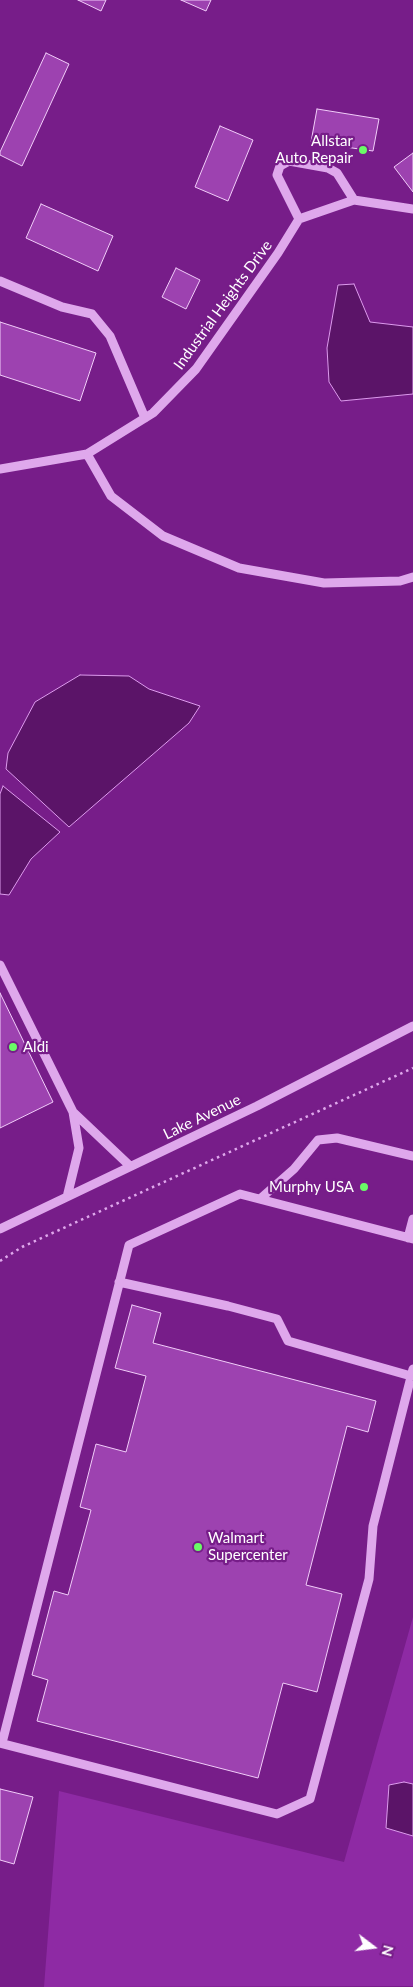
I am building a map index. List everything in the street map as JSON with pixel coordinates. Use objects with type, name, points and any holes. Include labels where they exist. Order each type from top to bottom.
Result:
[{"type":"street","points":[[354,200],[337,172],[328,168],[289,161],[280,166],[277,175],[299,219],[354,200],[413,209]]},
{"type":"street","name":"Industrial Heights Drive","points":[[0,469],[87,454],[153,413],[196,369],[278,253],[299,219]]},
{"type":"street","points":[[0,281],[62,307],[92,314],[110,336],[145,418]]},
{"type":"street","points":[[87,454],[111,496],[163,536],[239,568],[324,583],[400,582],[413,577]]},
{"type":"street","points":[[0,964],[73,1112],[79,1148],[67,1197]]},
{"type":"street","name":"Lake Avenue","points":[[0,1229],[258,1106],[413,1026]]},
{"type":"street","points":[[73,1112],[130,1166]]},
{"type":"street","points":[[260,1199],[294,1169],[318,1140],[337,1138],[413,1156]]},
{"type":"street","points":[[119,1282],[277,1319],[288,1341],[412,1372],[373,1526],[370,1578],[310,1799],[277,1814],[1,1743],[119,1282],[129,1245],[240,1194],[411,1238],[413,1219]]},
{"type":"path","points":[[0,1261],[30,1244],[413,1068]]},
{"type":"shaded area","points":[[354,284],[370,322],[413,327],[413,394],[341,401],[329,382],[327,348],[338,285]]},
{"type":"shaded area","points":[[80,675],[129,676],[149,689],[200,706],[189,723],[69,827],[6,769],[8,753],[35,702]]},
{"type":"shaded area","points":[[3,786],[60,832],[31,859],[9,895],[0,894],[0,794]]},
{"type":"shaded area","points":[[413,1617],[413,1986],[44,1987],[59,1791],[344,1862]]},
{"type":"shaded area","points":[[404,1782],[413,1784],[413,1836],[386,1828],[389,1785]]},
{"type":"building","points":[[78,0],[106,0],[101,11]]},
{"type":"building","points":[[181,0],[211,0],[206,11]]},
{"type":"building","points":[[46,53],[69,64],[22,166],[0,155],[0,152]]},
{"type":"building","points":[[317,109],[379,119],[373,151],[311,142]]},
{"type":"building","points":[[220,126],[253,140],[228,201],[195,187]]},
{"type":"building","points":[[413,153],[413,192],[394,167]]},
{"type":"building","points":[[41,204],[113,236],[98,271],[26,238]]},
{"type":"building","points":[[176,268],[200,280],[186,309],[162,297]]},
{"type":"building","points":[[0,322],[96,353],[80,401],[0,375]]},
{"type":"building","name":"Aldi","points":[[0,993],[53,1102],[0,1128]]},
{"type":"building","name":"Walmart Supercenter","points":[[132,1305],[161,1313],[153,1343],[376,1401],[368,1432],[347,1426],[306,1585],[342,1594],[317,1692],[283,1683],[258,1778],[37,1721],[48,1680],[32,1675],[54,1591],[68,1595],[91,1510],[80,1507],[96,1444],[126,1452],[146,1376],[115,1368]]},
{"type":"building","points":[[0,1789],[33,1797],[14,1864],[0,1860]]},
{"type":"place","name":"Allstar Auto Repair","points":[[363,150]]},
{"type":"place","name":"Aldi","points":[[13,1047]]},
{"type":"place","name":"Murphy USA","points":[[364,1187]]},
{"type":"place","name":"Walmart Supercenter","points":[[198,1547]]}]
